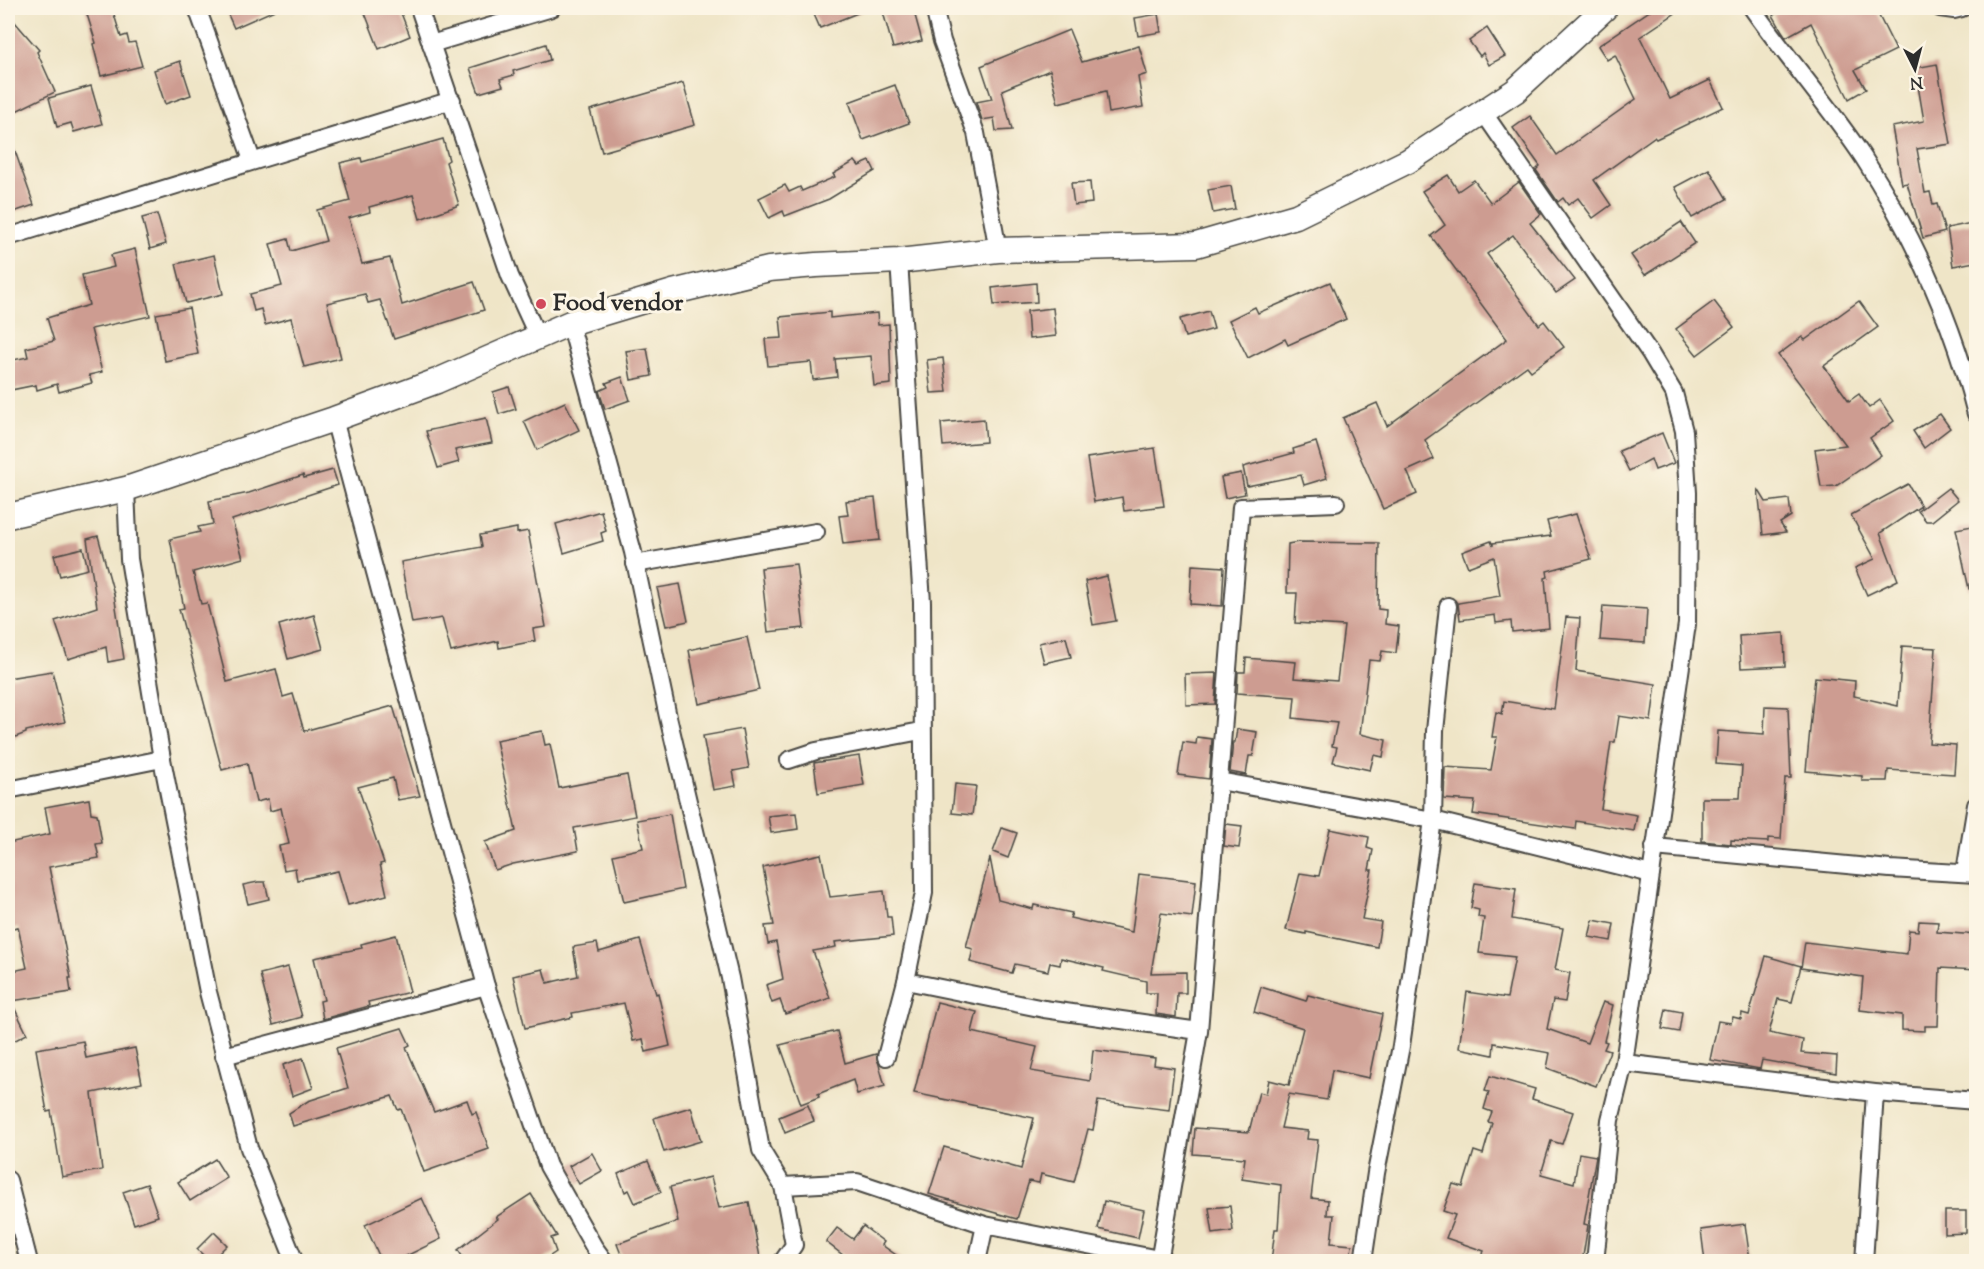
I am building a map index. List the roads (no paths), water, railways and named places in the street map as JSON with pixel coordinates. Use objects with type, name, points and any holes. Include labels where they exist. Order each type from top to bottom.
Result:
[{"type":"main road","points":[[8,516],[126,489],[437,381],[570,323],[673,292],[769,269],[899,261],[998,250],[1196,245],[1296,216],[1408,161],[1483,112],[1542,69],[1605,8]]},
{"type":"street","points":[[197,8],[252,160]]},
{"type":"street","points":[[420,8],[510,276],[538,337]]},
{"type":"street","points":[[431,44],[552,8]]},
{"type":"street","points":[[934,8],[942,41],[976,133],[998,250]]},
{"type":"street","points":[[1752,8],[1863,157],[1921,257],[1961,355],[1977,414]]},
{"type":"street","points":[[1940,8],[1954,10],[1962,8]]},
{"type":"street","points":[[8,237],[452,100]]},
{"type":"street","points":[[1483,112],[1650,352],[1674,393],[1684,431],[1688,493],[1687,624],[1653,847],[1624,1063],[1610,1119],[1595,1262]]},
{"type":"street","points":[[886,1057],[906,981],[924,893],[921,731],[922,602],[899,261]]},
{"type":"street","points":[[570,323],[635,564],[730,978],[761,1150],[783,1186],[794,1245],[782,1262]]},
{"type":"street","points":[[333,419],[486,986],[548,1166],[594,1247],[605,1262]]},
{"type":"street","points":[[126,489],[129,559],[162,759],[208,992],[249,1148],[295,1262]]},
{"type":"street","points":[[783,1186],[857,1182],[985,1225],[1159,1260],[1199,1030],[1241,507],[1336,503]]},
{"type":"street","points":[[635,564],[816,532]]},
{"type":"street","points":[[1363,1262],[1376,1173],[1401,1046],[1432,820],[1435,731],[1448,606]]},
{"type":"street","points":[[789,760],[816,751],[921,731]]},
{"type":"street","points":[[8,790],[162,759]]},
{"type":"street","points":[[1219,781],[1432,820],[1651,874]]},
{"type":"street","points":[[1653,847],[1890,869],[1971,873],[1977,805]]},
{"type":"street","points":[[906,981],[1044,1009],[1199,1030]]},
{"type":"street","points":[[224,1056],[486,986]]},
{"type":"street","points":[[1624,1063],[1875,1093],[1977,1101]]},
{"type":"street","points":[[1864,1262],[1875,1093]]},
{"type":"street","points":[[8,1180],[13,1229],[29,1262]]},
{"type":"street","points":[[977,1262],[985,1225]]},
{"type":"place","name":"Food vendor","points":[[541,304]]}]
